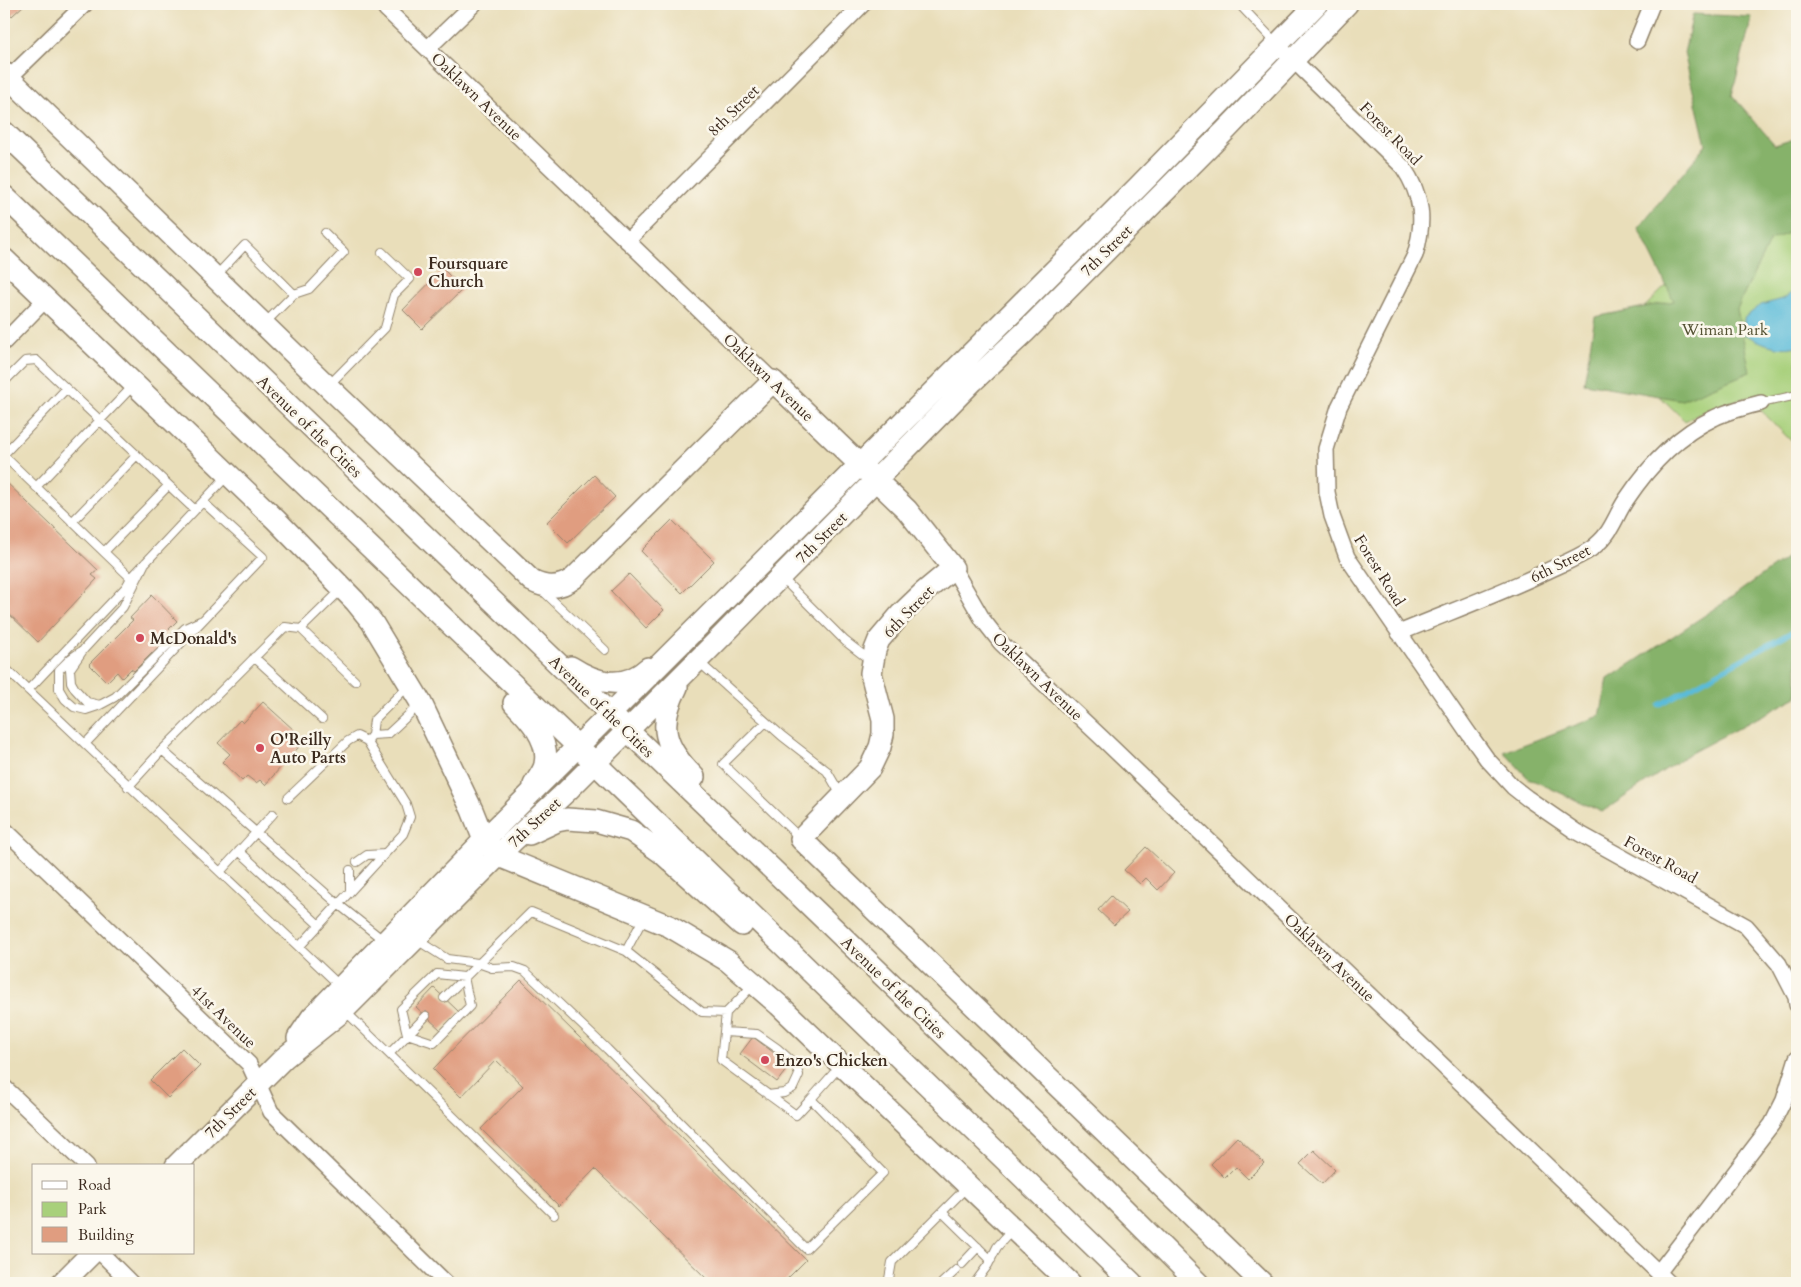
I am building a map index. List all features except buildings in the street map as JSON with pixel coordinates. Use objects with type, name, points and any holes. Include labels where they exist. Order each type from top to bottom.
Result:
[{"type":"main road","name":"7th Street","points":[[284,1058],[312,1017],[484,840],[1131,194],[1317,4]]},
{"type":"main road","name":"7th Street","points":[[178,1164],[284,1058],[344,1010],[628,731],[973,381],[1025,332],[1212,144],[1347,4]]},
{"type":"main road","points":[[6,76],[532,581],[540,586],[551,587],[568,583],[574,578],[773,381]]},
{"type":"main road","name":"Avenue of the Cities","points":[[4,132],[1091,1176],[1198,1283]]},
{"type":"main road","points":[[4,196],[595,763],[1132,1283]]},
{"type":"main road","points":[[4,259],[276,520],[343,588],[372,622],[421,703],[472,810],[484,840],[669,926],[728,961],[755,983],[842,1064],[1070,1283]]},
{"type":"main road","name":"Oaklawn Avenue","points":[[773,381],[907,510],[953,568]]},
{"type":"main road","points":[[351,530],[434,629],[530,719],[542,740],[546,757],[545,766],[527,798]]},
{"type":"main road","name":"6th Street","points":[[801,839],[870,768],[880,747],[883,720],[871,673],[872,662],[879,640],[901,614],[953,568]]},
{"type":"main road","points":[[543,649],[581,674],[610,683],[623,682],[643,672],[696,628]]},
{"type":"main road","points":[[691,668],[666,713],[667,737],[676,757],[764,845],[838,933]]},
{"type":"main road","points":[[506,849],[557,821],[568,819],[596,821],[631,831],[668,858],[787,967],[899,1057]]},
{"type":"main road","points":[[801,839],[1262,1283]]},
{"type":"main road","points":[[62,1283],[91,1254]]},
{"type":"street","points":[[6,76],[85,4]]},
{"type":"street","points":[[428,48],[474,4]]},
{"type":"street","name":"8th Street","points":[[627,241],[863,4]]},
{"type":"street","points":[[1637,41],[1652,4]]},
{"type":"street","name":"Oaklawn Avenue","points":[[386,9],[773,381]]},
{"type":"street","name":"Forest Road","points":[[1278,45],[1403,167],[1411,180],[1421,208],[1420,240],[1415,255],[1339,408],[1326,449],[1327,492],[1338,536],[1347,556],[1487,759],[1513,787],[1574,831],[1746,926],[1779,964],[1796,998],[1797,1005]]},
{"type":"street","points":[[4,342],[46,300]]},
{"type":"street","name":"6th Street","points":[[1399,632],[1502,592],[1578,557],[1604,538],[1625,501],[1668,449],[1684,436],[1713,418],[1761,403]]},
{"type":"street","name":"Oaklawn Avenue","points":[[953,568],[983,620],[1001,643],[1021,663],[1109,745],[1669,1283]]},
{"type":"street","name":"41st Avenue","points":[[4,829],[249,1064],[271,1112],[446,1283]]},
{"type":"street","points":[[1658,1272],[1772,1124],[1784,1100],[1797,1058]]},
{"type":"street","points":[[4,1087],[84,1164]]},
{"type":"street","points":[[102,1254],[131,1283]]},
{"type":"lane","points":[[1243,5],[1278,45]]},
{"type":"lane","points":[[263,324],[294,294],[309,289],[344,252],[325,233]]},
{"type":"lane","points":[[214,277],[245,245],[294,294]]},
{"type":"lane","points":[[328,386],[385,328],[394,295],[410,279],[382,252]]},
{"type":"lane","points":[[4,382],[25,361],[36,360],[194,510]]},
{"type":"lane","points":[[36,487],[135,384]]},
{"type":"lane","points":[[66,389],[4,455],[131,578]]},
{"type":"lane","points":[[1761,403],[1797,395]]},
{"type":"lane","points":[[72,522],[136,456]]},
{"type":"lane","points":[[28,690],[126,587],[131,578],[229,474]]},
{"type":"lane","points":[[104,552],[168,486]]},
{"type":"lane","points":[[85,744],[263,557],[203,502]]},
{"type":"lane","points":[[100,705],[87,702],[71,682],[70,669],[84,649],[123,607],[145,563]]},
{"type":"lane","points":[[781,577],[845,641],[872,662]]},
{"type":"lane","points":[[532,581],[605,650]]},
{"type":"lane","points":[[301,629],[343,588]]},
{"type":"lane","points":[[84,649],[59,670],[59,689],[65,699],[74,707],[86,710],[115,697],[185,628],[205,619]]},
{"type":"lane","points":[[128,787],[162,750],[285,627],[301,629],[355,681]]},
{"type":"lane","points":[[254,657],[322,719]]},
{"type":"lane","points":[[4,667],[128,787],[341,987]]},
{"type":"lane","points":[[691,668],[766,722],[827,771],[842,797]]},
{"type":"lane","points":[[299,947],[403,834],[410,817],[406,804],[370,738],[374,720],[410,684]]},
{"type":"lane","points":[[288,798],[348,741],[357,736],[370,738],[388,734],[421,703]]},
{"type":"lane","points":[[766,722],[723,764],[801,839]]},
{"type":"lane","points":[[162,750],[338,904],[385,942]]},
{"type":"lane","points":[[220,872],[273,814]]},
{"type":"lane","points":[[239,851],[319,925]]},
{"type":"lane","points":[[357,862],[367,855],[385,854]]},
{"type":"lane","points":[[350,870],[350,891]]},
{"type":"lane","points":[[444,998],[531,912],[626,951],[702,1012],[726,1013]]},
{"type":"lane","points":[[626,951],[644,916]]},
{"type":"lane","points":[[416,939],[447,959],[478,963],[492,968],[514,967],[525,971],[607,1049],[806,1249],[883,1173],[811,1100]]},
{"type":"lane","points":[[407,1034],[401,1009],[436,974],[464,978]]},
{"type":"lane","points":[[407,1034],[434,1043],[470,1006],[464,978]]},
{"type":"lane","points":[[755,983],[726,1013],[721,1060],[796,1115],[842,1064]]},
{"type":"lane","points":[[344,1010],[554,1215]]},
{"type":"lane","points":[[389,1054],[426,1016]]},
{"type":"lane","points":[[724,1032],[756,1034],[796,1064],[799,1074],[793,1088],[784,1093],[768,1095]]},
{"type":"lane","points":[[891,1283],[889,1279],[892,1262],[969,1185]]},
{"type":"lane","points":[[942,1212],[991,1260]]},
{"type":"lane","points":[[977,1280],[991,1260],[997,1247],[1014,1228]]},
{"type":"lane","points":[[962,1264],[978,1247]]},
{"type":"lane","points":[[942,1283],[956,1270]]},
{"type":"green space","points":[[1693,14],[1752,17],[1732,95],[1775,145],[1797,138],[1797,230],[1770,240],[1737,309],[1750,372],[1682,400],[1584,383],[1595,317],[1674,301],[1638,228],[1706,145],[1684,53]]},
{"type":"green space","name":"Wiman Park","points":[[1797,157],[1797,447],[1748,397],[1714,407],[1685,421],[1607,344]]},
{"type":"green space","points":[[1797,550],[1797,697],[1687,755],[1602,812],[1528,778],[1504,752],[1600,716],[1608,679],[1722,604]]},
{"type":"water","points":[[1797,289],[1797,346],[1776,347],[1744,334],[1744,318],[1761,305],[1783,299]]},
{"type":"waterway","points":[[1659,705],[1797,629]]},
{"type":"place","name":"Foursquare Church","points":[[418,272]]},
{"type":"place","name":"McDonald's","points":[[140,638]]},
{"type":"place","name":"O'Reilly Auto Parts","points":[[260,748]]},
{"type":"place","name":"Enzo's Chicken","points":[[765,1060]]}]
